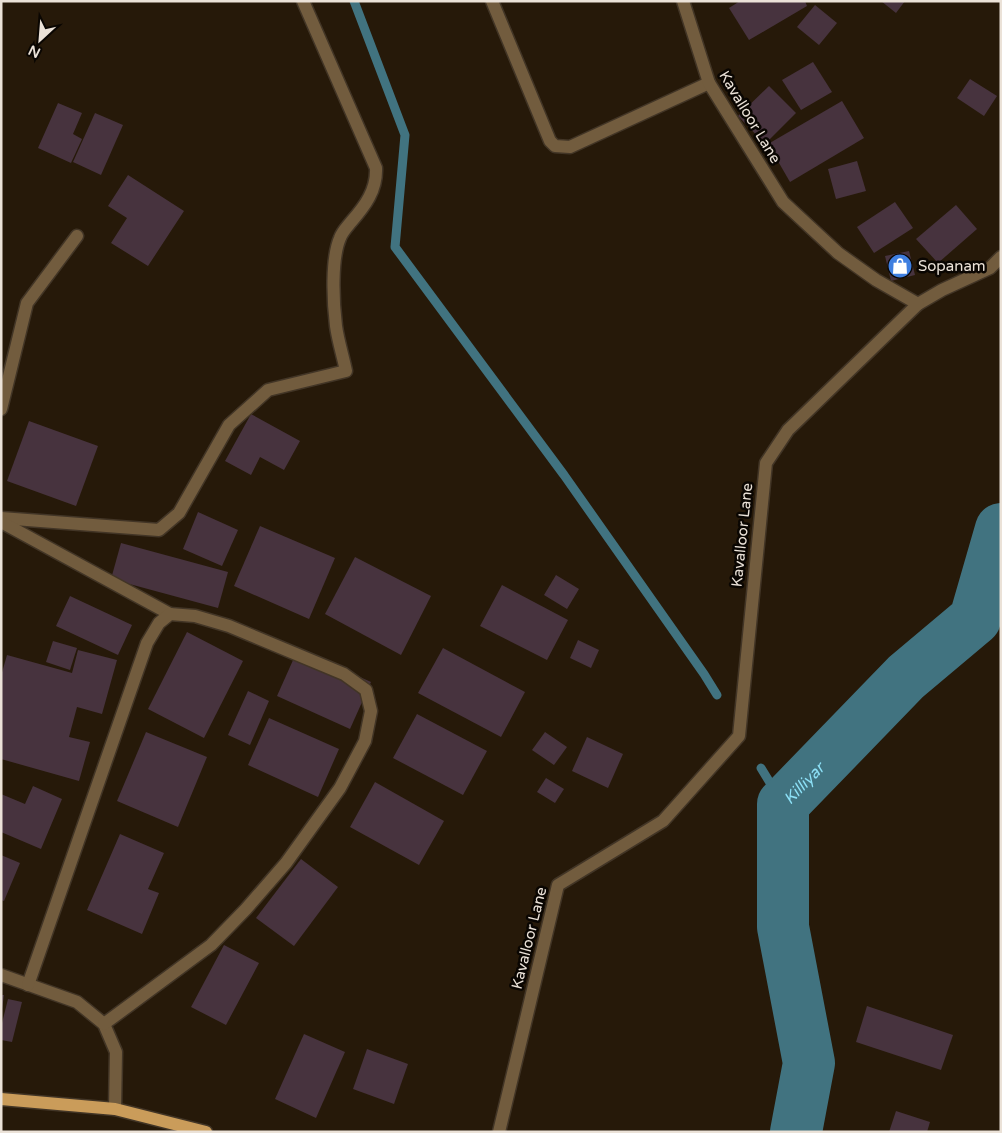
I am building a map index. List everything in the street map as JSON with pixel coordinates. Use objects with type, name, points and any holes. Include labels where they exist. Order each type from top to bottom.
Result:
[{"type":"main road","points":[[1,1099],[115,1109],[206,1132]]},
{"type":"street","points":[[1,518],[159,530],[179,513],[229,424],[268,390],[346,371],[336,326],[335,251],[340,236],[359,213],[372,193],[376,180],[376,168],[303,1]]},
{"type":"street","points":[[492,1],[550,141],[555,146],[570,147],[709,83]]},
{"type":"street","name":"Kavalloor Lane","points":[[500,1132],[558,885],[663,821],[739,736],[766,463],[788,430],[918,304],[876,280],[838,253],[783,202],[709,83],[683,1]]},
{"type":"street","points":[[1,409],[27,303],[77,236]]},
{"type":"street","points":[[918,304],[942,290],[990,268],[1001,258]]},
{"type":"street","points":[[1,522],[170,614],[195,616],[229,626],[344,674],[366,690],[371,711],[365,740],[340,788],[280,869],[246,909],[211,945],[104,1024]]},
{"type":"street","points":[[28,984],[147,643],[159,623],[170,614]]},
{"type":"street","points":[[1,975],[77,1002],[104,1024],[116,1052],[115,1109]]},
{"type":"building","points":[[740,1],[805,1],[807,6],[749,40],[729,8]]},
{"type":"building","points":[[881,1],[905,1],[896,13]]},
{"type":"building","points":[[815,5],[837,23],[819,45],[797,27]]},
{"type":"building","points":[[813,62],[832,92],[801,110],[782,80]]},
{"type":"building","points":[[970,79],[997,96],[984,116],[957,98]]},
{"type":"building","points":[[769,86],[796,113],[765,144],[738,116]]},
{"type":"building","points":[[842,101],[864,138],[790,182],[768,144]]},
{"type":"building","points":[[58,103],[82,113],[73,134],[82,139],[71,163],[38,148]]},
{"type":"building","points":[[95,113],[123,125],[101,175],[73,162]]},
{"type":"building","points":[[857,161],[866,191],[836,199],[828,169]]},
{"type":"building","points":[[128,175],[184,211],[148,266],[111,243],[127,218],[108,206]]},
{"type":"building","points":[[895,202],[913,228],[874,253],[857,227]]},
{"type":"building","points":[[956,205],[977,229],[938,263],[916,239]]},
{"type":"building","name":"Sopanam","points":[[909,251],[915,275],[891,281],[885,256]]},
{"type":"building","points":[[251,414],[300,441],[284,470],[260,457],[251,475],[225,461]]},
{"type":"building","points":[[29,421],[98,446],[76,506],[7,481]]},
{"type":"building","points":[[198,512],[238,530],[222,566],[183,549]]},
{"type":"building","points":[[260,526],[335,558],[309,619],[234,586]]},
{"type":"building","points":[[121,543],[228,572],[218,608],[111,579]]},
{"type":"building","points":[[355,557],[431,596],[401,655],[325,614]]},
{"type":"building","points":[[556,575],[579,589],[567,609],[544,595]]},
{"type":"building","points":[[502,585],[568,620],[547,660],[480,626]]},
{"type":"building","points":[[70,596],[132,625],[118,655],[56,626]]},
{"type":"building","points":[[187,632],[243,661],[204,738],[148,709]]},
{"type":"building","points":[[578,640],[599,650],[591,668],[570,658]]},
{"type":"building","points":[[53,641],[77,648],[70,670],[46,662]]},
{"type":"building","points":[[443,648],[525,692],[501,737],[418,693]]},
{"type":"building","points":[[298,649],[371,682],[350,729],[277,696]]},
{"type":"building","points":[[78,650],[117,660],[102,714],[77,707],[69,737],[90,742],[79,781],[1,759],[1,676],[7,655],[72,673]]},
{"type":"building","points":[[248,691],[269,701],[250,745],[228,735]]},
{"type":"building","points":[[417,714],[487,751],[463,795],[393,758]]},
{"type":"building","points":[[269,718],[339,749],[318,797],[248,765]]},
{"type":"building","points":[[146,732],[207,757],[178,827],[117,801]]},
{"type":"building","points":[[545,732],[567,747],[554,765],[532,750]]},
{"type":"building","points":[[587,737],[623,754],[608,788],[572,771]]},
{"type":"building","points":[[546,778],[564,789],[555,803],[537,792]]},
{"type":"building","points":[[375,782],[444,821],[419,865],[350,827]]},
{"type":"building","points":[[33,786],[62,799],[41,849],[1,832],[1,794],[25,804]]},
{"type":"building","points":[[120,834],[164,853],[148,889],[159,893],[142,934],[87,910]]},
{"type":"building","points":[[1,855],[20,863],[4,901],[1,900]]},
{"type":"building","points":[[301,859],[338,887],[294,946],[256,918]]},
{"type":"building","points":[[224,945],[259,963],[226,1025],[191,1007]]},
{"type":"building","points":[[1,995],[4,995],[2,1009],[1,1009]]},
{"type":"building","points":[[8,999],[22,1002],[12,1042],[1,1040],[1,1027]]},
{"type":"building","points":[[867,1006],[953,1035],[941,1070],[856,1042]]},
{"type":"building","points":[[304,1034],[345,1052],[316,1118],[275,1099]]},
{"type":"building","points":[[367,1049],[408,1064],[394,1104],[353,1089]]},
{"type":"building","points":[[896,1111],[930,1122],[927,1132],[889,1132]]},
{"type":"waterway","points":[[354,1],[405,135],[395,247],[564,475],[717,695]]},
{"type":"waterway","name":"Killiyar","points":[[796,1132],[809,1063],[783,927],[783,804],[906,677],[975,619],[1001,529]]},
{"type":"waterway","points":[[761,768],[783,804]]},
{"type":"place","name":"Sopanam","points":[[900,266]]}]
